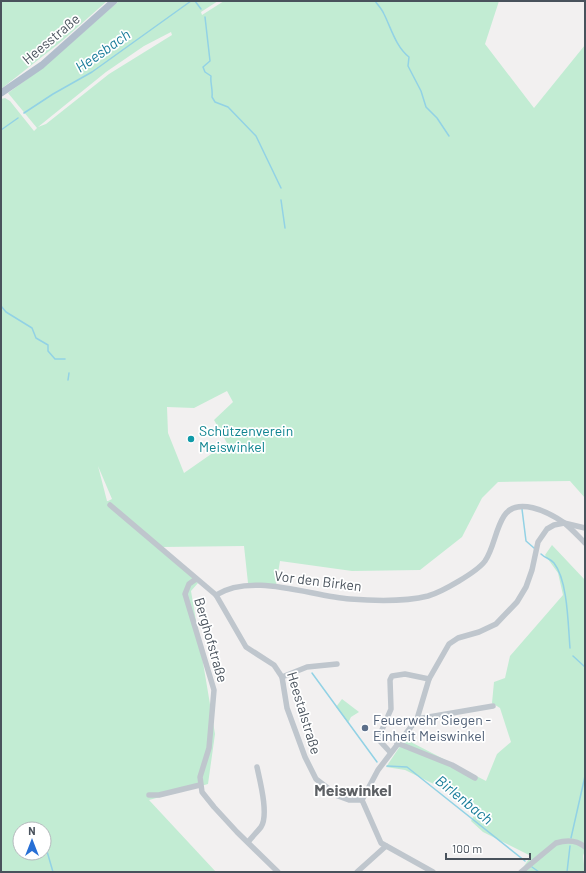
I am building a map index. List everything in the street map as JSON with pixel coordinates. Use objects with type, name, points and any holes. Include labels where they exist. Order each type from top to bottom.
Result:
[{"type":"main road","name":"Heesstraße","points":[[1,93],[42,65],[114,1]]},
{"type":"street","name":"Heestalstraße","points":[[110,505],[216,595],[246,647],[274,665],[282,677],[287,708],[311,771],[316,779],[338,796],[349,800],[362,800]]},
{"type":"street","name":"Vor den Birken","points":[[216,595],[228,588],[249,585],[266,586],[349,599],[424,597],[441,590],[480,567],[485,561],[503,517],[508,511],[514,508],[527,506],[550,514],[564,523]]},
{"type":"street","points":[[564,523],[585,543]]},
{"type":"street","points":[[433,872],[386,846],[374,829],[362,800],[378,770],[390,752],[417,720],[429,679],[444,652],[452,642],[490,627],[502,619],[526,587],[532,570],[535,548],[542,535],[554,525],[564,523],[585,528]]},
{"type":"street","name":"Berghofstraße","points":[[196,578],[189,584],[185,594],[214,690],[209,748],[200,777],[200,786]]},
{"type":"street","points":[[282,677],[307,667],[337,664]]},
{"type":"street","points":[[390,752],[378,739],[390,709],[390,680],[392,676],[405,674],[429,679]]},
{"type":"street","points":[[417,720],[492,706]]},
{"type":"street","points":[[397,743],[452,765],[475,778]]},
{"type":"street","points":[[248,842],[262,826],[264,820],[262,789],[257,767]]},
{"type":"street","points":[[149,795],[159,795],[200,786],[204,796],[214,808],[278,872]]},
{"type":"street","points":[[521,872],[556,843],[563,841],[580,843],[585,847]]},
{"type":"street","points":[[357,872],[386,846]]},
{"type":"green space","points":[[1,1],[107,1],[62,41],[1,89]]},
{"type":"green space","points":[[119,1],[218,1],[201,12],[202,15],[224,1],[499,1],[485,44],[534,108],[585,45],[585,498],[570,481],[498,482],[482,498],[462,537],[420,570],[352,571],[280,561],[276,585],[248,583],[244,546],[163,547],[198,583],[191,591],[215,734],[208,784],[149,800],[216,872],[1,872],[1,99],[5,98],[10,101],[34,131],[37,128],[8,93],[45,66]],"holes":[[[171,32],[172,35],[109,74],[46,124],[38,127],[106,72],[144,46]],[[227,391],[233,402],[214,420],[227,443],[184,473],[168,433],[167,407],[194,408]],[[98,466],[112,499],[108,501],[107,501]]]},
{"type":"green space","points":[[552,545],[585,580],[585,850],[583,856],[585,872],[520,872],[531,856],[483,832],[471,821],[479,806],[405,770],[386,767],[405,739],[486,781],[497,754],[511,742],[500,708],[492,703],[494,682],[505,678],[510,656],[563,595],[558,573],[545,555]]},
{"type":"green space","points":[[342,699],[359,712],[351,717],[348,723],[336,707]]},
{"type":"waterway","name":"Heesbach","points":[[24,113],[53,94],[92,72],[191,1]]},
{"type":"waterway","points":[[195,1],[201,9]]},
{"type":"waterway","points":[[375,1],[383,12],[397,43],[409,57],[408,66],[421,91],[426,107],[437,118],[449,136]]},
{"type":"waterway","points":[[205,17],[210,61],[203,67],[205,72],[211,76],[212,97],[215,102],[228,107],[256,136],[281,188]]},
{"type":"waterway","name":"Heesbach","points":[[1,130],[18,118]]},
{"type":"waterway","points":[[281,200],[285,228]]},
{"type":"waterway","points":[[1,306],[6,312],[32,328],[36,338],[48,345],[48,351],[55,359],[65,359]]},
{"type":"waterway","points":[[68,380],[69,373]]},
{"type":"waterway","points":[[522,509],[526,541],[534,548]]},
{"type":"waterway","points":[[541,554],[551,560],[559,571],[565,592],[570,648]]},
{"type":"waterway","points":[[573,656],[585,667]]},
{"type":"waterway","name":"Birlenbach","points":[[312,673],[377,762]]},
{"type":"waterway","name":"Birlenbach","points":[[387,766],[407,767],[525,861]]},
{"type":"waterway","points":[[571,838],[585,776]]},
{"type":"waterway","points":[[567,872],[570,846]]},
{"type":"waterway","points":[[50,861],[53,872]]},
{"type":"waterway","name":"Birlenbach","points":[[532,867],[539,872]]},
{"type":"place","name":"Schützenverein Meiswinkel","points":[[191,439]]},
{"type":"place","name":"Feuerwehr Siegen - Einheit Meiswinkel","points":[[365,728]]},
{"type":"district","name":"Meiswinkel","points":[[353,790]]}]
